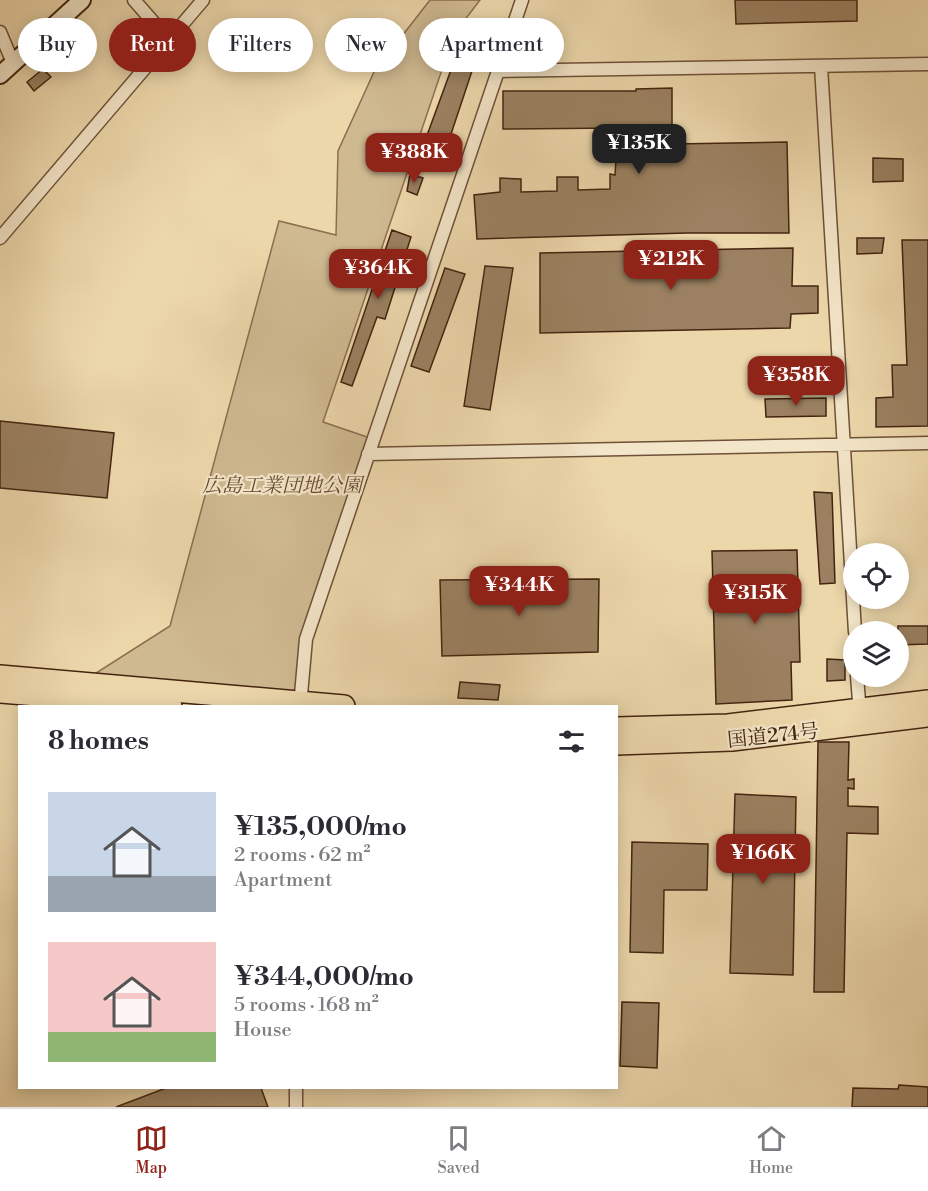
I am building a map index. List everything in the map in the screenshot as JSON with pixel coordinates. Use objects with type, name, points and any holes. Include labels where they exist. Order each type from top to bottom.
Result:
[{"type":"highway","points":[[0,676],[301,705]]},
{"type":"highway","points":[[0,692],[159,705]]},
{"type":"highway","name":"国道274号","points":[[618,744],[732,740],[860,717],[928,701]]},
{"type":"highway","name":"国道274号","points":[[618,728],[928,716]]},
{"type":"street","points":[[0,75],[82,0]]},
{"type":"street","points":[[134,0],[150,18]]},
{"type":"street","points":[[187,18],[203,0]]},
{"type":"street","points":[[516,18],[522,0]]},
{"type":"street","points":[[0,32],[13,63]]},
{"type":"street","points":[[564,70],[928,64]]},
{"type":"street","points":[[821,66],[854,621]]},
{"type":"street","points":[[0,238],[141,72]]},
{"type":"street","points":[[301,705],[306,639],[498,72]]},
{"type":"street","points":[[368,454],[928,443]]},
{"type":"street","points":[[858,687],[860,717]]},
{"type":"street","points":[[296,1089],[296,1107]]},
{"type":"green space","name":"広島工業団地公園","points":[[430,0],[480,0],[466,18],[419,18],[419,72],[441,72],[323,422],[373,439],[306,639],[301,703],[82,682],[170,626],[279,221],[336,235],[338,151],[374,72],[407,72],[407,30]]},
{"type":"building","points":[[735,0],[857,0],[857,21],[736,24]]},
{"type":"building","points":[[39,72],[46,72],[51,77],[34,91],[27,82]]},
{"type":"building","points":[[450,72],[472,72],[444,155],[422,149]]},
{"type":"building","points":[[672,88],[672,144],[787,142],[789,233],[687,233],[477,239],[474,195],[500,192],[500,178],[521,179],[521,192],[557,191],[557,177],[578,177],[578,190],[610,189],[610,174],[615,175],[618,128],[503,129],[503,91],[636,91],[636,89]]},
{"type":"building","points":[[873,158],[903,159],[903,181],[873,182]]},
{"type":"building","points":[[410,174],[423,178],[417,195],[407,191]]},
{"type":"building","points":[[392,230],[411,237],[385,319],[377,317],[352,386],[341,382]]},
{"type":"building","points":[[857,238],[884,238],[882,253],[857,254]]},
{"type":"building","points":[[902,240],[928,240],[928,426],[876,427],[876,398],[893,397],[892,365],[907,365]]},
{"type":"building","points":[[793,248],[792,286],[818,286],[818,313],[791,314],[790,328],[540,333],[540,253]]},
{"type":"building","points":[[485,266],[513,268],[490,410],[464,406]]},
{"type":"building","points":[[445,268],[465,274],[429,372],[411,366]]},
{"type":"building","points":[[826,398],[826,416],[766,417],[765,399]]},
{"type":"building","points":[[0,421],[114,433],[107,498],[0,488]]},
{"type":"building","points":[[814,492],[832,493],[835,583],[820,584]]},
{"type":"building","points":[[797,550],[800,662],[791,662],[792,700],[716,704],[712,551]]},
{"type":"building","points":[[599,579],[598,652],[442,656],[440,580]]},
{"type":"building","points":[[909,626],[928,626],[928,644],[909,645]]},
{"type":"building","points":[[827,659],[843,660],[843,680],[827,681]]},
{"type":"building","points":[[460,682],[500,685],[498,700],[458,698]]},
{"type":"building","points":[[818,742],[849,742],[848,780],[854,779],[854,789],[848,788],[848,806],[878,807],[878,834],[847,833],[844,992],[814,992]]},
{"type":"building","points":[[735,794],[796,797],[793,975],[730,973]]},
{"type":"building","points":[[632,842],[708,844],[707,890],[664,890],[663,953],[630,952]]},
{"type":"building","points":[[622,1002],[659,1003],[657,1068],[620,1066]]},
{"type":"building","points":[[899,1085],[928,1087],[928,1107],[852,1107],[853,1088],[898,1089]]},
{"type":"building","points":[[163,1089],[261,1089],[268,1107],[116,1107]]}]
